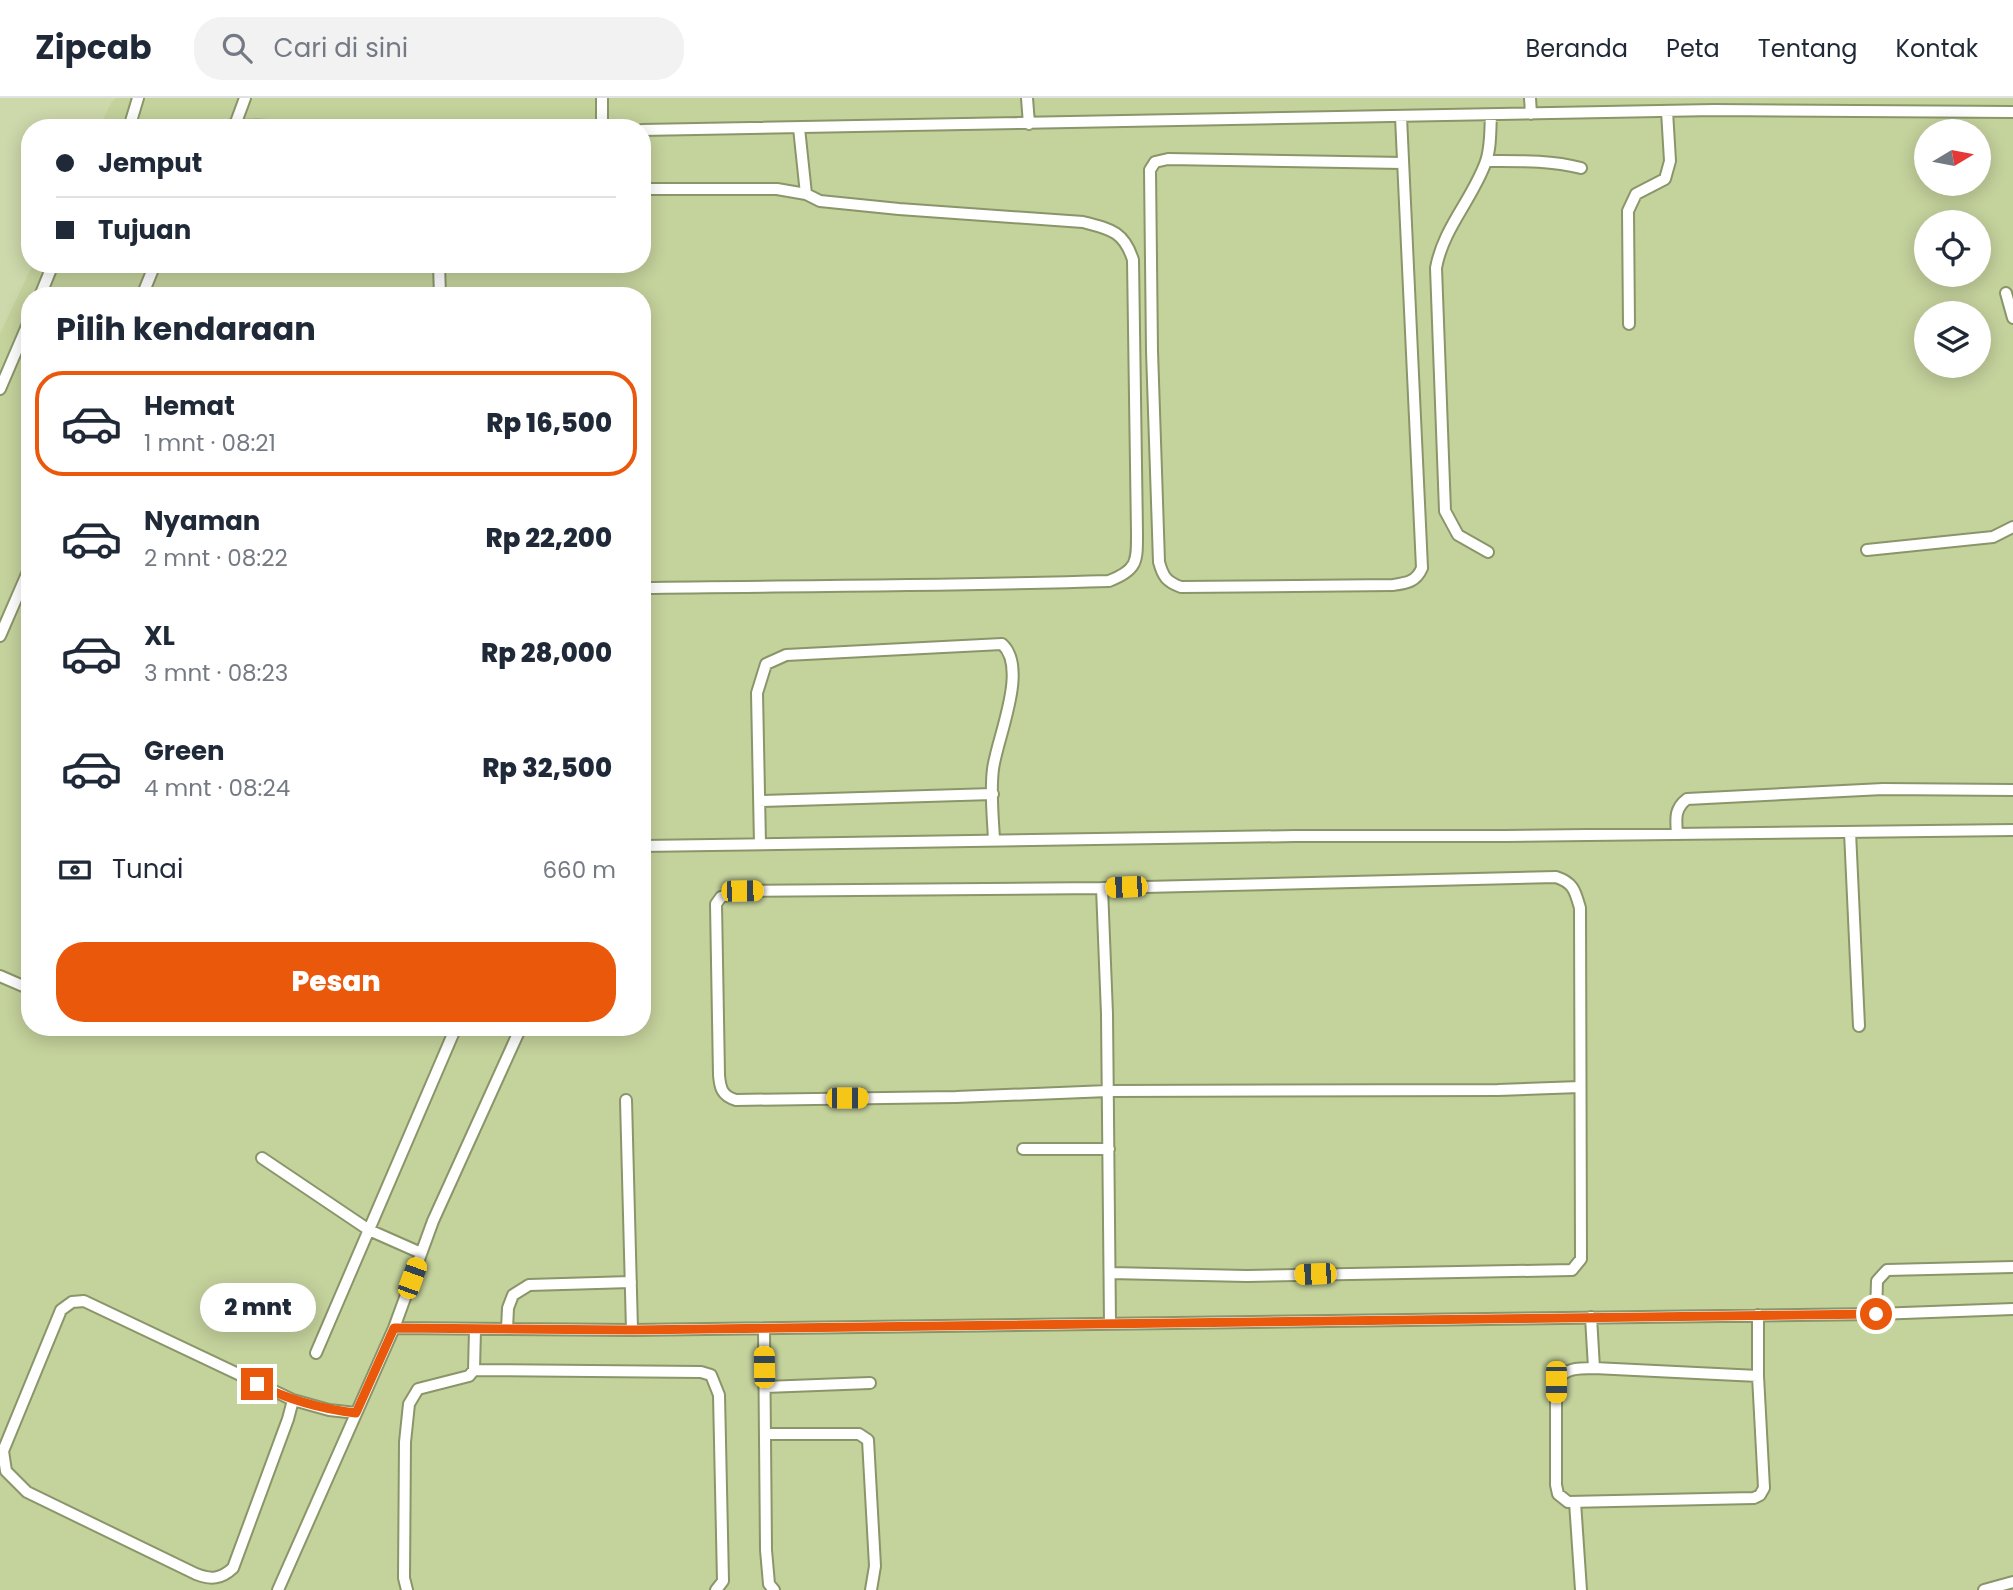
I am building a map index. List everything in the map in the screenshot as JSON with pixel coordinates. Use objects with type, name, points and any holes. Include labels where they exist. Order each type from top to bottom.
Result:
[{"type":"lane","points":[[132,119],[138,98]]},
{"type":"lane","points":[[237,119],[245,98]]},
{"type":"lane","points":[[602,98],[602,119]]},
{"type":"lane","points":[[1027,98],[1029,124]]},
{"type":"lane","points":[[1530,98],[1531,114]]},
{"type":"lane","points":[[1962,98],[1963,110]]},
{"type":"lane","points":[[1996,98],[1996,111]]},
{"type":"lane","points":[[1629,324],[1628,211],[1636,194],[1665,179],[1670,161],[1667,111]]},
{"type":"lane","points":[[651,130],[1667,111],[2013,112]]},
{"type":"lane","points":[[1488,552],[1458,535],[1444,511],[1436,268],[1440,248],[1486,162],[1492,116]]},
{"type":"lane","points":[[1401,117],[1422,568],[1417,578],[1393,585],[1181,587],[1169,583],[1158,562],[1150,170],[1155,162],[1168,159],[1403,163]]},
{"type":"lane","points":[[799,128],[806,194]]},
{"type":"lane","points":[[1486,162],[1532,161],[1581,168]]},
{"type":"lane","points":[[651,189],[777,189],[806,194],[820,201],[1083,222],[1106,228],[1120,236],[1128,244],[1132,260],[1138,533],[1137,555],[1133,568],[1126,575],[1110,581],[651,588]]},
{"type":"lane","points":[[2006,292],[2013,318]]},
{"type":"lane","points":[[0,389],[21,340]]},
{"type":"lane","points":[[1867,550],[1993,537],[2013,527]]},
{"type":"lane","points":[[0,636],[21,588]]},
{"type":"lane","points":[[760,844],[757,693],[766,664],[786,655],[1002,644],[1009,650],[1013,675],[1007,713],[992,772],[994,840]]},
{"type":"lane","points":[[1677,834],[1676,815],[1679,805],[1686,799],[1883,789],[2013,790]]},
{"type":"lane","points":[[759,801],[993,794]]},
{"type":"lane","points":[[651,846],[1295,836],[2013,830]]},
{"type":"lane","points":[[1850,832],[1859,1026]]},
{"type":"lane","points":[[1110,1273],[1247,1276],[1572,1270],[1581,1259],[1580,908],[1568,881],[1556,877],[1102,888],[742,891],[721,897],[716,904],[719,1075],[720,1087],[726,1097],[736,1100],[956,1097],[1108,1091],[1498,1090],[1580,1087]]},
{"type":"lane","points":[[1102,888],[1111,1324]]},
{"type":"lane","points":[[0,976],[21,985]]},
{"type":"lane","points":[[317,1353],[452,1036]]},
{"type":"lane","points":[[278,1590],[394,1328],[433,1221],[517,1036]]},
{"type":"lane","points":[[626,1100],[632,1330]]},
{"type":"lane","points":[[1023,1149],[1109,1149]]},
{"type":"lane","points":[[262,1158],[369,1230],[421,1254]]},
{"type":"lane","points":[[1876,1314],[1877,1281],[1887,1270],[2013,1267]]},
{"type":"lane","points":[[507,1329],[508,1308],[513,1295],[529,1285],[631,1282]]},
{"type":"lane","points":[[293,1400],[233,1568],[217,1578],[196,1574],[27,1492],[6,1471],[3,1451],[61,1310],[72,1301],[84,1301],[293,1400],[330,1410],[356,1413]]},
{"type":"lane","points":[[394,1328],[764,1329],[1876,1314],[2013,1309]]},
{"type":"lane","points":[[1758,1315],[1758,1376],[1764,1488],[1760,1495],[1754,1498],[1574,1502],[1561,1498],[1556,1485],[1556,1382],[1566,1371],[1594,1368],[1758,1376]]},
{"type":"lane","points":[[1591,1318],[1594,1368]]},
{"type":"lane","points":[[407,1590],[404,1578],[404,1456],[409,1404],[418,1389],[469,1376],[474,1370],[475,1329]]},
{"type":"lane","points":[[764,1329],[765,1550],[769,1584],[775,1590]]},
{"type":"lane","points":[[474,1370],[701,1372],[711,1375],[719,1395],[723,1581],[716,1590]]},
{"type":"lane","points":[[765,1387],[870,1383]]},
{"type":"lane","points":[[765,1434],[859,1434],[868,1440],[875,1566],[871,1590]]},
{"type":"lane","points":[[1574,1502],[1581,1590]]},
{"type":"lane","points":[[1984,1590],[2013,1582]]},
{"type":"shaded area","points":[[116,98],[2013,98],[2013,1590],[0,1590],[0,334],[21,289],[21,1036],[651,1036],[651,287],[22,287],[29,273],[651,273],[651,119],[103,119]]},
{"type":"route","points":[[257,1384],[293,1400],[330,1410],[356,1413],[394,1328],[632,1330],[1876,1314]]}]
